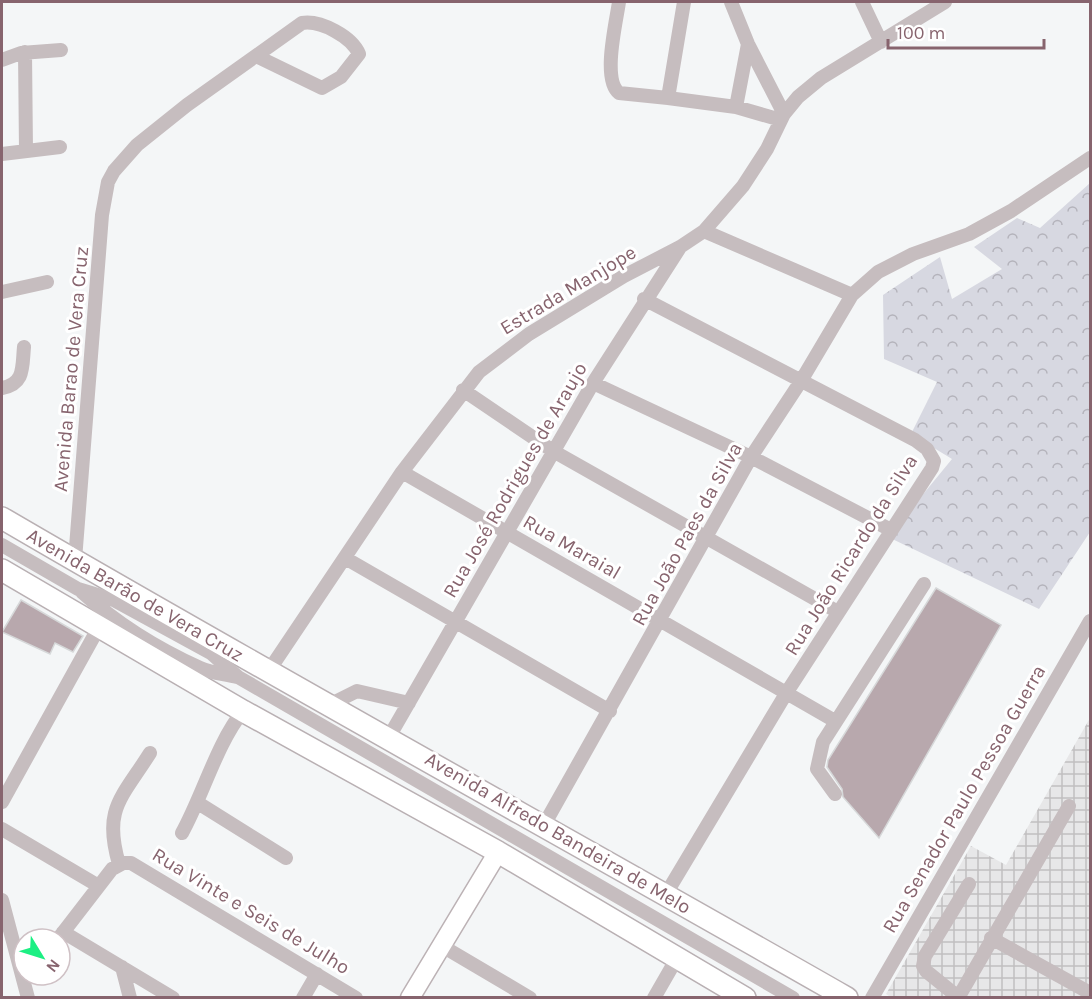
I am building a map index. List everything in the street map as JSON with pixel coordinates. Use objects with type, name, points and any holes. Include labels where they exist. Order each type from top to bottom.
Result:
[{"type":"highway","name":"Avenida Barão de Vera Cruz","points":[[2,518],[268,672]]},
{"type":"highway","points":[[2,570],[243,711],[498,852],[745,998]]},
{"type":"highway","name":"Avenida Alfredo Bandeira de Melo","points":[[268,672],[389,737],[847,998]]},
{"type":"main road","points":[[410,998],[498,852]]},
{"type":"street","points":[[618,2],[611,64],[612,85],[619,93],[736,107],[783,117]]},
{"type":"street","points":[[668,98],[684,2]]},
{"type":"street","points":[[731,2],[748,44],[783,117]]},
{"type":"street","points":[[862,2],[881,42]]},
{"type":"street","name":"Estrada Manjope","points":[[268,672],[402,472],[479,372],[529,334],[624,276],[681,247],[704,231],[743,186],[783,117],[821,78],[945,2]]},
{"type":"street","points":[[307,22],[326,27],[348,40],[359,54],[341,76],[322,88],[256,56],[307,22]]},
{"type":"street","points":[[736,107],[748,44]]},
{"type":"street","points":[[2,60],[25,52],[61,50]]},
{"type":"street","points":[[25,52],[26,151]]},
{"type":"street","name":"Avenida Barao de Vera Cruz","points":[[75,560],[102,215],[108,182],[114,171],[137,145],[187,105],[256,56]]},
{"type":"street","points":[[2,154],[60,147]]},
{"type":"street","name":"Rua João Paes da Silva","points":[[544,825],[751,457],[801,381],[852,295],[878,272],[913,254],[969,234],[1011,211],[1090,158]]},
{"type":"street","points":[[704,231],[852,295]]},
{"type":"street","name":"Rua José Rodrigues de Araujo","points":[[389,737],[593,383],[644,299],[681,247]]},
{"type":"street","points":[[2,292],[46,282]]},
{"type":"street","name":"Rua João Ricardo da Silva","points":[[644,299],[915,440],[933,455],[932,468],[788,692],[666,894]]},
{"type":"street","points":[[2,388],[12,386],[20,378],[24,347]]},
{"type":"street","points":[[593,383],[751,457],[891,530]]},
{"type":"street","points":[[463,390],[553,451],[838,612]]},
{"type":"street","name":"Rua Maraial","points":[[402,472],[788,692],[834,722]]},
{"type":"street","points":[[2,545],[78,589],[106,614],[182,659],[202,669],[238,677],[793,998]]},
{"type":"street","points":[[345,558],[610,711]]},
{"type":"street","points":[[835,794],[817,769],[823,742],[924,584]]},
{"type":"street","name":"Rua Senador Paulo Pessoa Guerra","points":[[872,998],[1090,621]]},
{"type":"street","points":[[2,802],[99,627]]},
{"type":"street","points":[[329,705],[357,690],[409,703]]},
{"type":"street","points":[[182,833],[198,803],[229,728],[243,711]]},
{"type":"street","points":[[119,864],[111,830],[113,815],[150,753]]},
{"type":"street","points":[[198,803],[286,858]]},
{"type":"street","points":[[969,884],[925,956],[923,966],[958,997],[1069,806]]},
{"type":"street","points":[[2,828],[97,885]]},
{"type":"street","name":"Rua Vinte e Seis de Julho","points":[[67,927],[97,885],[119,864],[136,865],[356,998]]},
{"type":"street","points":[[2,900],[12,933]]},
{"type":"street","points":[[991,938],[1090,993]]},
{"type":"street","points":[[72,942],[122,967],[173,998]]},
{"type":"street","points":[[442,946],[526,997]]},
{"type":"street","points":[[654,998],[676,958]]},
{"type":"street","points":[[122,967],[130,998]]},
{"type":"street","points":[[303,998],[317,974]]},
{"type":"shaded area","points":[[1090,718],[1090,997],[892,998],[886,994],[971,846],[1006,865]]},
{"type":"green space","points":[[1090,183],[1090,532],[1039,609],[888,537],[952,459],[911,434],[937,382],[884,359],[883,295],[940,257],[952,299],[1002,269],[974,247],[1017,218],[1040,228]]},
{"type":"building","points":[[936,588],[1001,625],[879,838],[843,797],[842,789],[827,767],[828,760]]},
{"type":"building","points":[[21,600],[83,636],[73,652],[55,643],[50,654],[2,632]]}]
